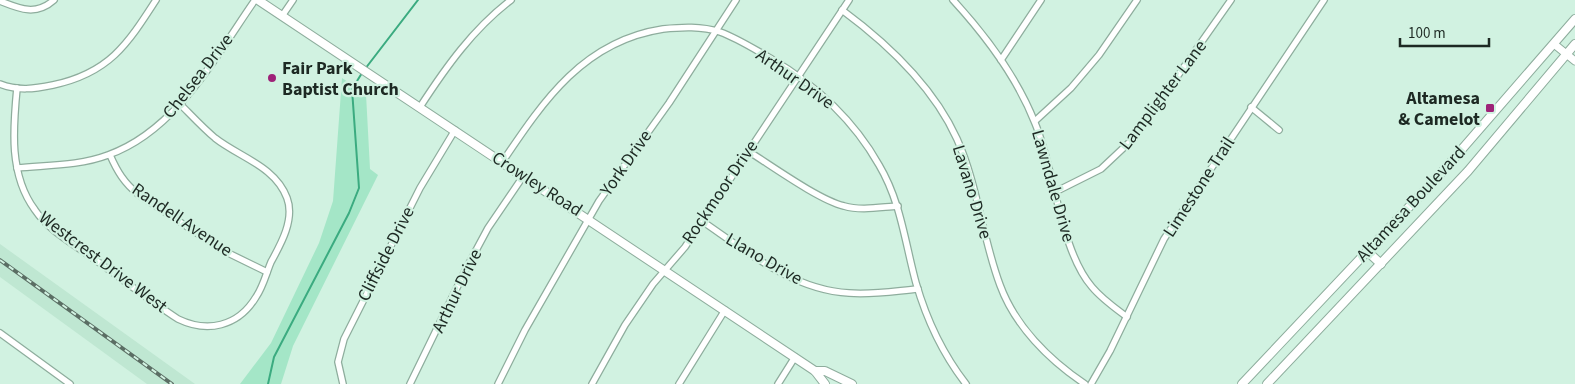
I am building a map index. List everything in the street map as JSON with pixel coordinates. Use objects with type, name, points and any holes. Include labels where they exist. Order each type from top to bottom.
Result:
[{"type":"main road","name":"Crowley Road","points":[[257,0],[503,161],[795,357],[815,371],[825,384]]},
{"type":"main road","name":"Altamesa Boulevard","points":[[1242,384],[1443,171],[1575,19]]},
{"type":"main road","name":"Altamesa Boulevard","points":[[1267,384],[1468,171],[1575,44]]},
{"type":"main road","points":[[1367,251],[1381,264]]},
{"type":"main road","name":"Crowley Road","points":[[815,371],[825,371],[852,384]]},
{"type":"street","points":[[0,1],[30,11],[49,5],[54,0]]},
{"type":"street","points":[[0,84],[32,89],[72,81],[101,68],[122,50],[156,0]]},
{"type":"street","name":"Chelsea Drive","points":[[17,168],[79,163],[110,155],[144,136],[180,104],[257,0]]},
{"type":"street","points":[[282,16],[293,0]]},
{"type":"street","points":[[420,107],[442,72],[468,41],[511,0]]},
{"type":"street","name":"York Drive","points":[[498,384],[542,298],[599,201],[736,0]]},
{"type":"street","name":"Rockmoor Drive","points":[[592,384],[625,325],[653,284],[666,270],[702,221],[849,0]]},
{"type":"street","name":"Lawndale Drive","points":[[953,0],[971,19],[1001,60],[1035,122],[1047,155],[1070,248],[1080,268],[1092,288],[1127,317]]},
{"type":"street","points":[[1001,60],[1041,0]]},
{"type":"street","points":[[1035,122],[1071,88],[1093,62],[1137,0]]},
{"type":"street","name":"Lamplighter Lane","points":[[1056,191],[1101,169],[1134,138],[1231,0]]},
{"type":"street","name":"Limestone Trail","points":[[1091,384],[1127,317],[1164,239],[1324,0]]},
{"type":"street","name":"Lavano Drive","points":[[842,10],[869,30],[900,58],[943,114],[957,140],[970,173],[1000,287],[1035,342],[1056,362],[1085,384]]},
{"type":"street","name":"Arthur Drive","points":[[503,161],[529,122],[559,84],[597,54],[631,38],[658,30],[679,27],[716,31],[736,39],[797,76],[831,102],[853,125],[880,165],[898,206],[918,289],[942,350],[966,384]]},
{"type":"street","points":[[1554,44],[1575,61]]},
{"type":"street","name":"Westcrest Drive West","points":[[17,88],[14,121],[14,156],[24,191],[35,211],[53,229],[164,310],[193,326],[208,328],[230,322],[248,307],[256,297],[287,226],[289,210],[287,197],[273,177],[257,163],[216,138],[180,104]]},
{"type":"street","points":[[1251,107],[1279,130]]},
{"type":"street","name":"Cliffside Drive","points":[[343,384],[338,362],[344,339],[420,188],[455,130]]},
{"type":"street","points":[[748,151],[824,198],[843,206],[864,208],[898,206]]},
{"type":"street","name":"Randell Avenue","points":[[110,155],[118,173],[127,186],[139,195],[224,251],[267,272]]},
{"type":"street","name":"Arthur Drive","points":[[410,384],[488,228],[524,175]]},
{"type":"street","name":"Llano Drive","points":[[702,221],[774,269],[802,283],[848,293],[874,294],[918,289]]},
{"type":"street","points":[[679,384],[725,310]]},
{"type":"street","points":[[1,336],[70,384]]},
{"type":"street","points":[[778,384],[795,357]]},
{"type":"shaded area","points":[[342,78],[366,94],[370,169],[378,175],[293,346],[281,384],[240,384],[271,343],[319,243],[333,201]]},
{"type":"shaded area","points":[[0,244],[195,384],[147,384],[0,277]]},
{"type":"waterway","points":[[365,69],[418,0]]},
{"type":"waterway","points":[[268,384],[274,357],[349,213],[359,188],[352,89],[362,73]]},
{"type":"railway","points":[[0,260],[172,384]]},
{"type":"place","name":"Fair Park Baptist Church","points":[[272,78]]},
{"type":"place","name":"Altamesa & Camelot","points":[[1490,108]]}]
